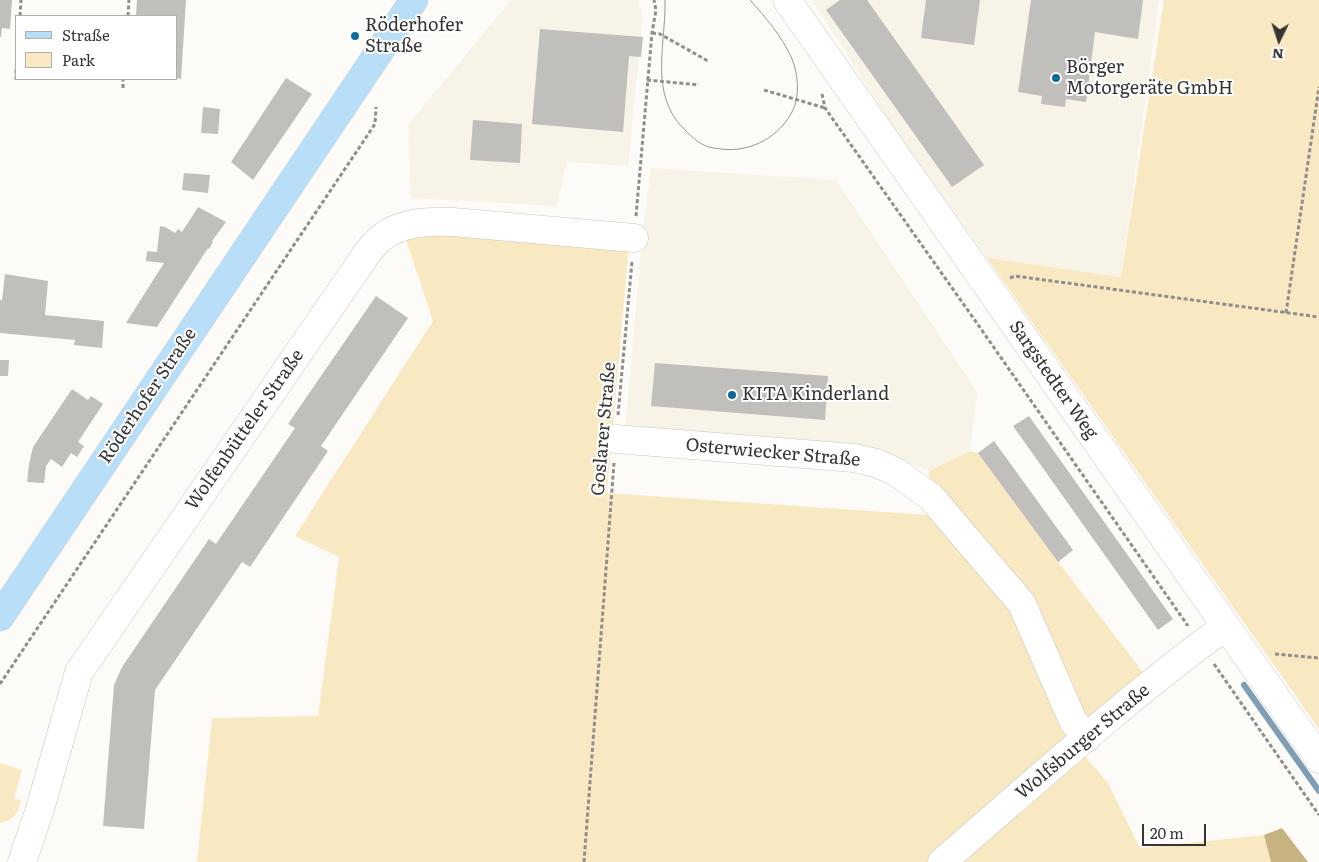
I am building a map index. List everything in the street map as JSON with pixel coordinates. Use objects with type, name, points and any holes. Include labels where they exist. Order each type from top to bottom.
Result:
[{"type":"main road","name":"Röderhofer Straße","points":[[0,617],[414,0]]},
{"type":"street","name":"Sargstedter Weg","points":[[787,0],[1319,759]]},
{"type":"street","name":"Wolfenbütteler Straße","points":[[22,862],[40,809],[79,672],[359,266],[381,238],[398,229],[430,221],[634,238]]},
{"type":"street","name":"Osterwiecker Straße","points":[[616,439],[854,458],[876,463],[896,472],[931,497],[1022,604],[1073,721],[1087,738]]},
{"type":"street","name":"Wolfsburger Straße","points":[[942,862],[1087,738],[1201,644],[1226,626]]},
{"type":"street","points":[[0,861],[4,862]]},
{"type":"path","points":[[20,15],[21,0]]},
{"type":"path","points":[[128,15],[129,0]]},
{"type":"path","name":"Goslarer Straße","points":[[584,862],[616,439],[647,80],[656,10],[654,0]]},
{"type":"path","points":[[652,33],[660,34],[708,61]]},
{"type":"path","points":[[831,63],[823,69],[822,97],[825,108],[980,326],[1319,815]]},
{"type":"path","points":[[122,88],[123,80]]},
{"type":"path","points":[[647,80],[699,85]]},
{"type":"path","points":[[1286,313],[1319,88]]},
{"type":"path","points":[[764,90],[825,108]]},
{"type":"path","points":[[0,684],[375,124],[376,107]]},
{"type":"path","points":[[989,289],[1015,276],[1319,317]]},
{"type":"shaded area","points":[[511,0],[638,0],[643,16],[628,166],[567,162],[557,206],[411,198],[408,125]]},
{"type":"shaded area","points":[[812,0],[1159,0],[1121,277],[987,258],[893,127]]},
{"type":"shaded area","points":[[651,168],[836,180],[977,392],[970,451],[929,471],[847,443],[625,429],[643,227]]},
{"type":"shaded area","points":[[1282,828],[1308,862],[1271,862],[1264,835]]},
{"type":"green space","points":[[1164,0],[1319,0],[1319,729],[987,258],[1121,277]]},
{"type":"green space","points":[[441,229],[629,245],[607,493],[929,515],[929,471],[970,451],[978,453],[1058,562],[1146,676],[1065,733],[1108,783],[1140,848],[1264,835],[1271,862],[197,862],[212,718],[318,716],[339,557],[295,536],[433,321],[406,240]]},
{"type":"green space","points":[[0,763],[22,770],[14,799],[21,800],[19,809],[12,818],[0,823]]},
{"type":"building","points":[[0,0],[12,0],[10,29],[2,28],[1,37],[0,37]]},
{"type":"building","points":[[137,0],[186,0],[181,79],[178,78],[178,15],[136,15]]},
{"type":"building","points":[[840,0],[867,0],[984,165],[952,187],[826,10]]},
{"type":"building","points":[[926,0],[980,0],[974,45],[921,38]]},
{"type":"building","points":[[1031,0],[1143,0],[1138,39],[1095,32],[1086,102],[1066,99],[1065,107],[1041,104],[1042,96],[1018,92]]},
{"type":"building","points":[[540,29],[643,37],[641,57],[629,56],[623,132],[532,124]]},
{"type":"building","points":[[286,78],[312,94],[253,180],[231,162]]},
{"type":"building","points":[[203,107],[220,109],[218,134],[201,133]]},
{"type":"building","points":[[473,120],[522,124],[520,163],[470,160]]},
{"type":"building","points":[[184,173],[210,175],[208,193],[182,190]]},
{"type":"building","points":[[198,207],[226,222],[157,327],[126,323],[164,263],[146,261],[147,251],[157,252],[160,226],[175,233],[178,229],[182,232]]},
{"type":"building","points":[[5,274],[48,281],[45,315],[104,321],[102,348],[74,345],[75,340],[0,333],[0,300],[2,300]]},
{"type":"building","points":[[376,296],[408,318],[321,446],[328,451],[250,567],[242,562],[155,690],[144,829],[103,826],[114,685],[122,667],[209,539],[216,544],[295,428],[288,424]]},
{"type":"building","points":[[0,360],[9,360],[8,376],[0,376]]},
{"type":"building","points":[[655,363],[828,376],[825,420],[651,406]]},
{"type":"building","points":[[72,389],[88,400],[91,396],[103,404],[78,442],[84,446],[77,457],[71,453],[62,467],[51,459],[46,466],[44,483],[27,482],[33,447]]},
{"type":"building","points":[[1029,416],[1173,619],[1158,630],[1013,426]]},
{"type":"building","points":[[994,441],[1073,550],[1058,562],[978,453]]},
{"type":"waterway","points":[[1244,685],[1319,791]]},
{"type":"tram line","points":[[665,0],[662,80],[664,93],[670,109],[680,124],[700,143],[711,148],[732,150],[753,146],[772,135],[787,120],[797,98],[797,78],[792,59],[779,35],[750,0]]},
{"type":"place","name":"Röderhofer Straße","points":[[355,36]]},
{"type":"place","name":"Börger Motorgeräte GmbH","points":[[1056,78]]},
{"type":"place","name":"KITA Kinderland","points":[[732,395]]}]
